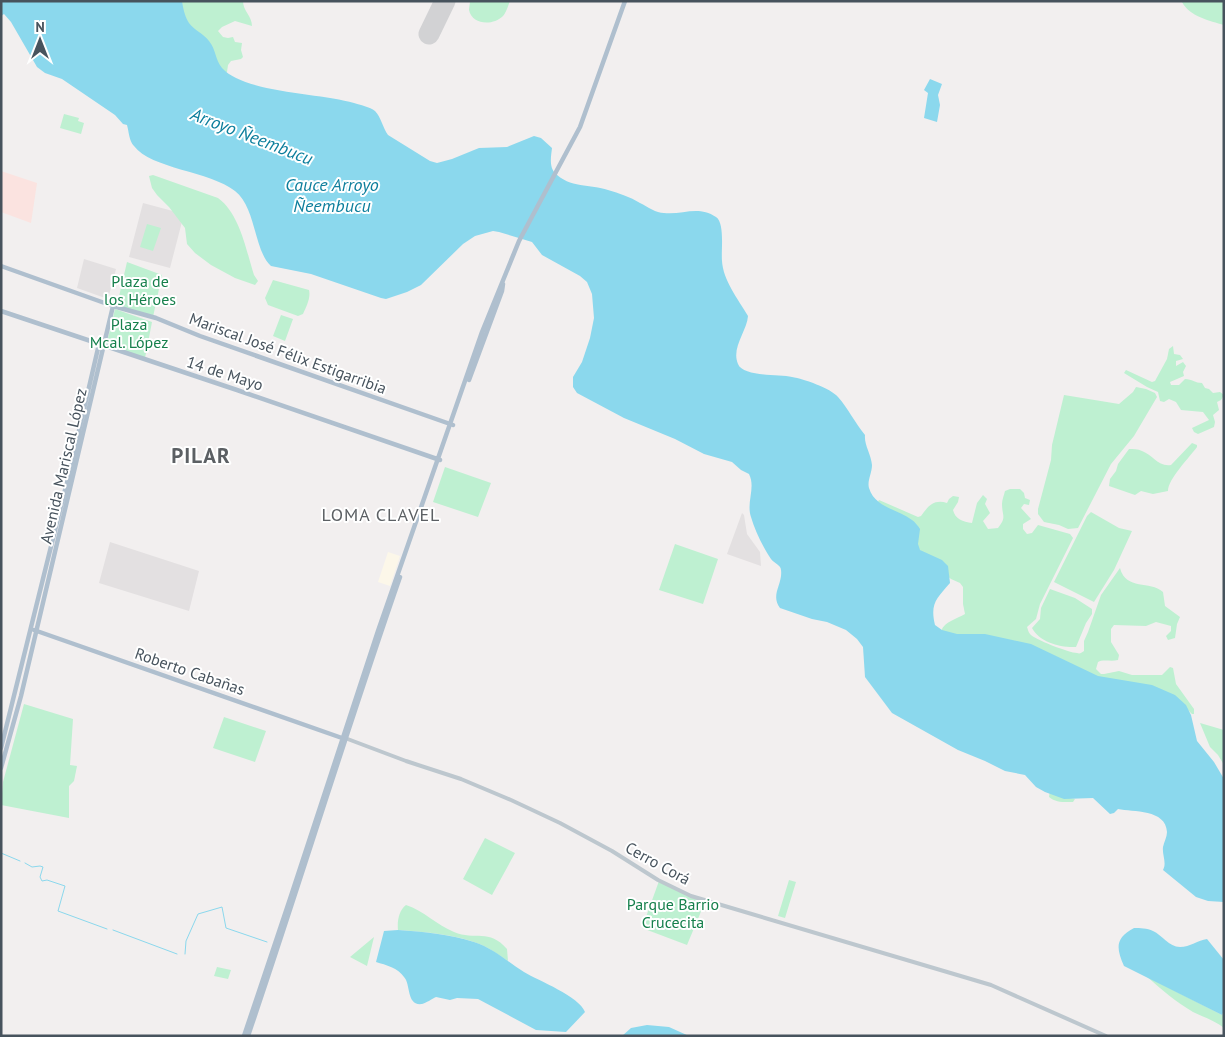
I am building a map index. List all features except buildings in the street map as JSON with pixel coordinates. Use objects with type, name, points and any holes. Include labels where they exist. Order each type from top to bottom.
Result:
[{"type":"main road","points":[[244,1036],[482,332],[519,241],[580,127],[625,1]]},
{"type":"main road","name":"Mariscal José Félix Estigarribia","points":[[1,266],[114,306],[156,318],[209,339],[451,424]]},
{"type":"main road","name":"Avenida Mariscal López","points":[[33,630],[73,480],[102,345],[114,306]]},
{"type":"main road","name":"14 de Mayo","points":[[1,311],[238,390],[439,460]]},
{"type":"main road","points":[[1,748],[33,630]]},
{"type":"main road","points":[[1,768],[21,696],[33,630]]},
{"type":"main road","name":"Roberto Cabañas","points":[[33,630],[344,738]]},
{"type":"main road","points":[[248,1036],[294,900],[344,738]]},
{"type":"street","name":"Cerro Corá","points":[[344,738],[461,779],[511,800],[560,823],[612,851],[658,880],[691,896],[991,985],[1106,1036]]},
{"type":"shaded area","points":[[1,171],[37,183],[31,223],[1,212]]},
{"type":"shaded area","points":[[143,203],[184,214],[170,268],[129,257]]},
{"type":"shaded area","points":[[84,259],[116,269],[108,299],[77,288]]},
{"type":"shaded area","points":[[742,513],[747,534],[760,552],[761,566],[727,554]]},
{"type":"shaded area","points":[[110,542],[199,571],[189,611],[99,583]]},
{"type":"shaded area","points":[[388,552],[400,556],[390,586],[378,582]]},
{"type":"green space","points":[[178,1],[243,1],[252,26],[235,21],[218,31],[223,37],[233,37],[235,42],[242,43],[243,57],[231,61],[227,72],[223,74],[192,31]]},
{"type":"green space","points":[[470,1],[510,1],[503,16],[494,21],[483,22],[474,19],[471,15],[469,10]]},
{"type":"green space","points":[[1224,1],[1224,25],[1206,20],[1195,14],[1185,7],[1182,2]]},
{"type":"green space","points":[[64,114],[79,118],[78,121],[84,123],[81,134],[60,128]]},
{"type":"green space","points":[[153,175],[218,198],[226,205],[232,213],[241,233],[254,275],[258,281],[255,285],[235,278],[211,265],[195,253],[187,244],[185,228],[152,188],[149,176]]},
{"type":"green space","points":[[147,224],[161,228],[153,251],[140,247]]},
{"type":"green space","name":"Plaza de los Héroes","points":[[127,262],[162,275],[153,317],[117,305]]},
{"type":"green space","points":[[273,280],[309,290],[309,299],[303,314],[298,316],[268,305],[265,298]]},
{"type":"green space","name":"Plaza Mcal. López","points":[[115,309],[152,322],[145,358],[106,346]]},
{"type":"green space","points":[[281,315],[293,319],[285,341],[273,336]]},
{"type":"green space","points":[[1173,346],[1174,354],[1180,355],[1183,359],[1176,361],[1176,366],[1183,362],[1186,366],[1183,372],[1184,376],[1170,382],[1171,385],[1179,385],[1187,379],[1202,383],[1205,388],[1213,393],[1220,392],[1224,395],[1217,402],[1219,410],[1213,415],[1214,427],[1198,434],[1192,428],[1209,420],[1203,412],[1181,410],[1176,402],[1169,399],[1164,402],[1160,401],[1158,392],[1124,373],[1126,370],[1152,382],[1155,381],[1167,359],[1169,349]]},
{"type":"green space","points":[[1136,387],[1155,393],[1157,397],[1134,436],[1111,464],[1078,528],[1068,529],[1044,522],[1038,514],[1038,509],[1051,460],[1052,445],[1064,395],[1119,404]]},
{"type":"green space","points":[[1192,443],[1197,445],[1197,447],[1171,481],[1168,491],[1153,494],[1141,491],[1135,495],[1109,486],[1110,479],[1116,471],[1118,464],[1129,449],[1140,450],[1159,463],[1171,465]]},
{"type":"green space","points":[[445,467],[491,483],[478,517],[433,502]]},
{"type":"green space","points":[[1020,489],[1024,493],[1025,498],[1030,500],[1029,505],[1024,504],[1021,508],[1031,519],[1023,524],[1023,529],[1027,534],[1032,533],[1038,525],[1070,534],[1073,538],[1040,604],[1036,619],[1027,627],[1029,633],[1044,642],[1067,651],[1081,653],[1084,651],[1084,641],[1101,595],[1120,568],[1127,580],[1158,588],[1163,592],[1165,606],[1180,617],[1175,638],[1168,640],[1166,636],[1171,631],[1171,626],[1156,622],[1146,626],[1114,625],[1111,629],[1111,642],[1119,655],[1118,660],[1100,661],[1096,669],[1101,674],[1119,671],[1132,675],[1162,675],[1170,667],[1173,668],[1176,684],[1194,709],[1194,714],[1185,707],[941,631],[948,623],[965,614],[963,587],[935,566],[876,505],[879,500],[918,517],[932,504],[938,502],[947,503],[953,496],[959,497],[953,510],[954,513],[960,520],[972,523],[977,503],[983,495],[987,499],[985,504],[990,513],[983,521],[988,529],[998,528],[1003,519],[1002,502],[1005,491]]},
{"type":"green space","points":[[1091,512],[1119,528],[1132,531],[1114,570],[1094,602],[1054,582],[1087,516]]},
{"type":"green space","points":[[675,544],[718,559],[703,604],[659,590]]},
{"type":"green space","points":[[1050,589],[1075,598],[1092,609],[1092,614],[1076,647],[1051,643],[1040,637],[1032,628],[1040,619],[1041,608]]},
{"type":"green space","points":[[24,704],[73,719],[70,765],[77,766],[74,781],[69,786],[69,818],[1,805],[3,782]]},
{"type":"green space","points":[[224,717],[266,731],[255,762],[213,748]]},
{"type":"green space","points":[[1200,723],[1224,730],[1224,765],[1210,747]]},
{"type":"green space","points":[[1051,783],[1069,798],[1075,799],[1073,802],[1058,801],[1049,797]]},
{"type":"green space","points":[[485,838],[515,853],[492,895],[463,879]]},
{"type":"green space","points":[[789,880],[796,882],[785,918],[778,916]]},
{"type":"green space","name":"Parque Barrio Crucecita","points":[[659,881],[705,902],[687,945],[642,928]]},
{"type":"green space","points":[[406,905],[454,932],[494,939],[507,949],[508,961],[472,941],[451,936],[398,930],[399,916]]},
{"type":"green space","points":[[374,937],[367,966],[350,957]]},
{"type":"green space","points":[[217,967],[231,970],[228,979],[214,976]]},
{"type":"green space","points":[[1146,976],[1222,1015],[1224,1011],[1224,1028],[1187,1008]]},
{"type":"water","name":"Cauce Arroyo Ñeembucu","points":[[1,1],[182,1],[189,23],[209,41],[222,68],[233,76],[247,83],[340,100],[370,108],[377,113],[388,135],[430,161],[437,163],[479,148],[507,147],[534,136],[541,138],[552,148],[551,161],[553,171],[567,181],[616,192],[661,213],[697,211],[709,213],[716,217],[719,220],[722,231],[722,261],[725,275],[748,316],[736,352],[738,364],[741,368],[754,373],[792,377],[810,382],[829,390],[842,401],[865,435],[872,465],[869,488],[872,495],[882,504],[914,522],[920,529],[918,544],[920,550],[942,560],[948,566],[950,583],[935,602],[933,612],[935,625],[942,630],[957,634],[985,634],[1031,644],[1098,676],[1152,685],[1175,695],[1186,705],[1191,715],[1197,741],[1214,762],[1224,779],[1224,902],[1208,901],[1196,897],[1163,870],[1165,865],[1163,847],[1167,832],[1161,819],[1155,815],[1118,809],[1110,814],[1093,798],[1064,799],[1036,787],[1025,775],[1005,771],[958,750],[892,713],[865,677],[863,647],[846,630],[827,622],[780,608],[777,603],[776,594],[781,568],[771,559],[753,522],[750,511],[752,485],[749,474],[732,462],[704,454],[675,439],[624,418],[577,393],[573,387],[573,377],[582,362],[594,318],[592,294],[587,282],[580,276],[542,255],[532,242],[493,231],[475,236],[463,244],[421,285],[386,299],[311,274],[271,266],[261,250],[247,207],[235,191],[224,184],[153,160],[142,154],[131,142],[127,125],[123,124],[115,115],[62,79],[45,73],[37,67],[11,22],[4,14],[1,16]]},
{"type":"water","points":[[930,79],[942,84],[938,95],[940,105],[937,122],[924,118],[928,93],[924,90]]},
{"type":"water","points":[[1134,928],[1153,931],[1169,943],[1180,947],[1207,939],[1224,960],[1224,1011],[1222,1015],[1124,966],[1119,949],[1120,940]]},
{"type":"water","points":[[398,930],[446,935],[481,945],[494,951],[524,972],[558,989],[575,1000],[585,1012],[566,1032],[536,1030],[478,999],[457,998],[450,1000],[436,997],[422,1004],[417,1004],[413,1002],[406,980],[401,974],[392,967],[376,962],[384,931]]},
{"type":"water","points":[[647,1025],[669,1027],[689,1036],[622,1036],[631,1028]]},
{"type":"waterway","points":[[1,853],[20,861]]},
{"type":"waterway","points":[[25,863],[32,867],[43,867],[40,877],[42,881],[47,880],[65,886],[58,911],[107,929]]},
{"type":"waterway","points":[[185,954],[186,941],[198,914],[222,907],[226,928],[267,942]]},
{"type":"waterway","points":[[113,930],[177,954]]},
{"type":"runway","points":[[429,34],[445,1]]},
{"type":"district","name":"PILAR","points":[[201,455]]},
{"type":"district","name":"LOMA CLAVEL","points":[[381,514]]},
{"type":"water label","name":"Arroyo Ñeembucu","points":[[252,136]]}]
